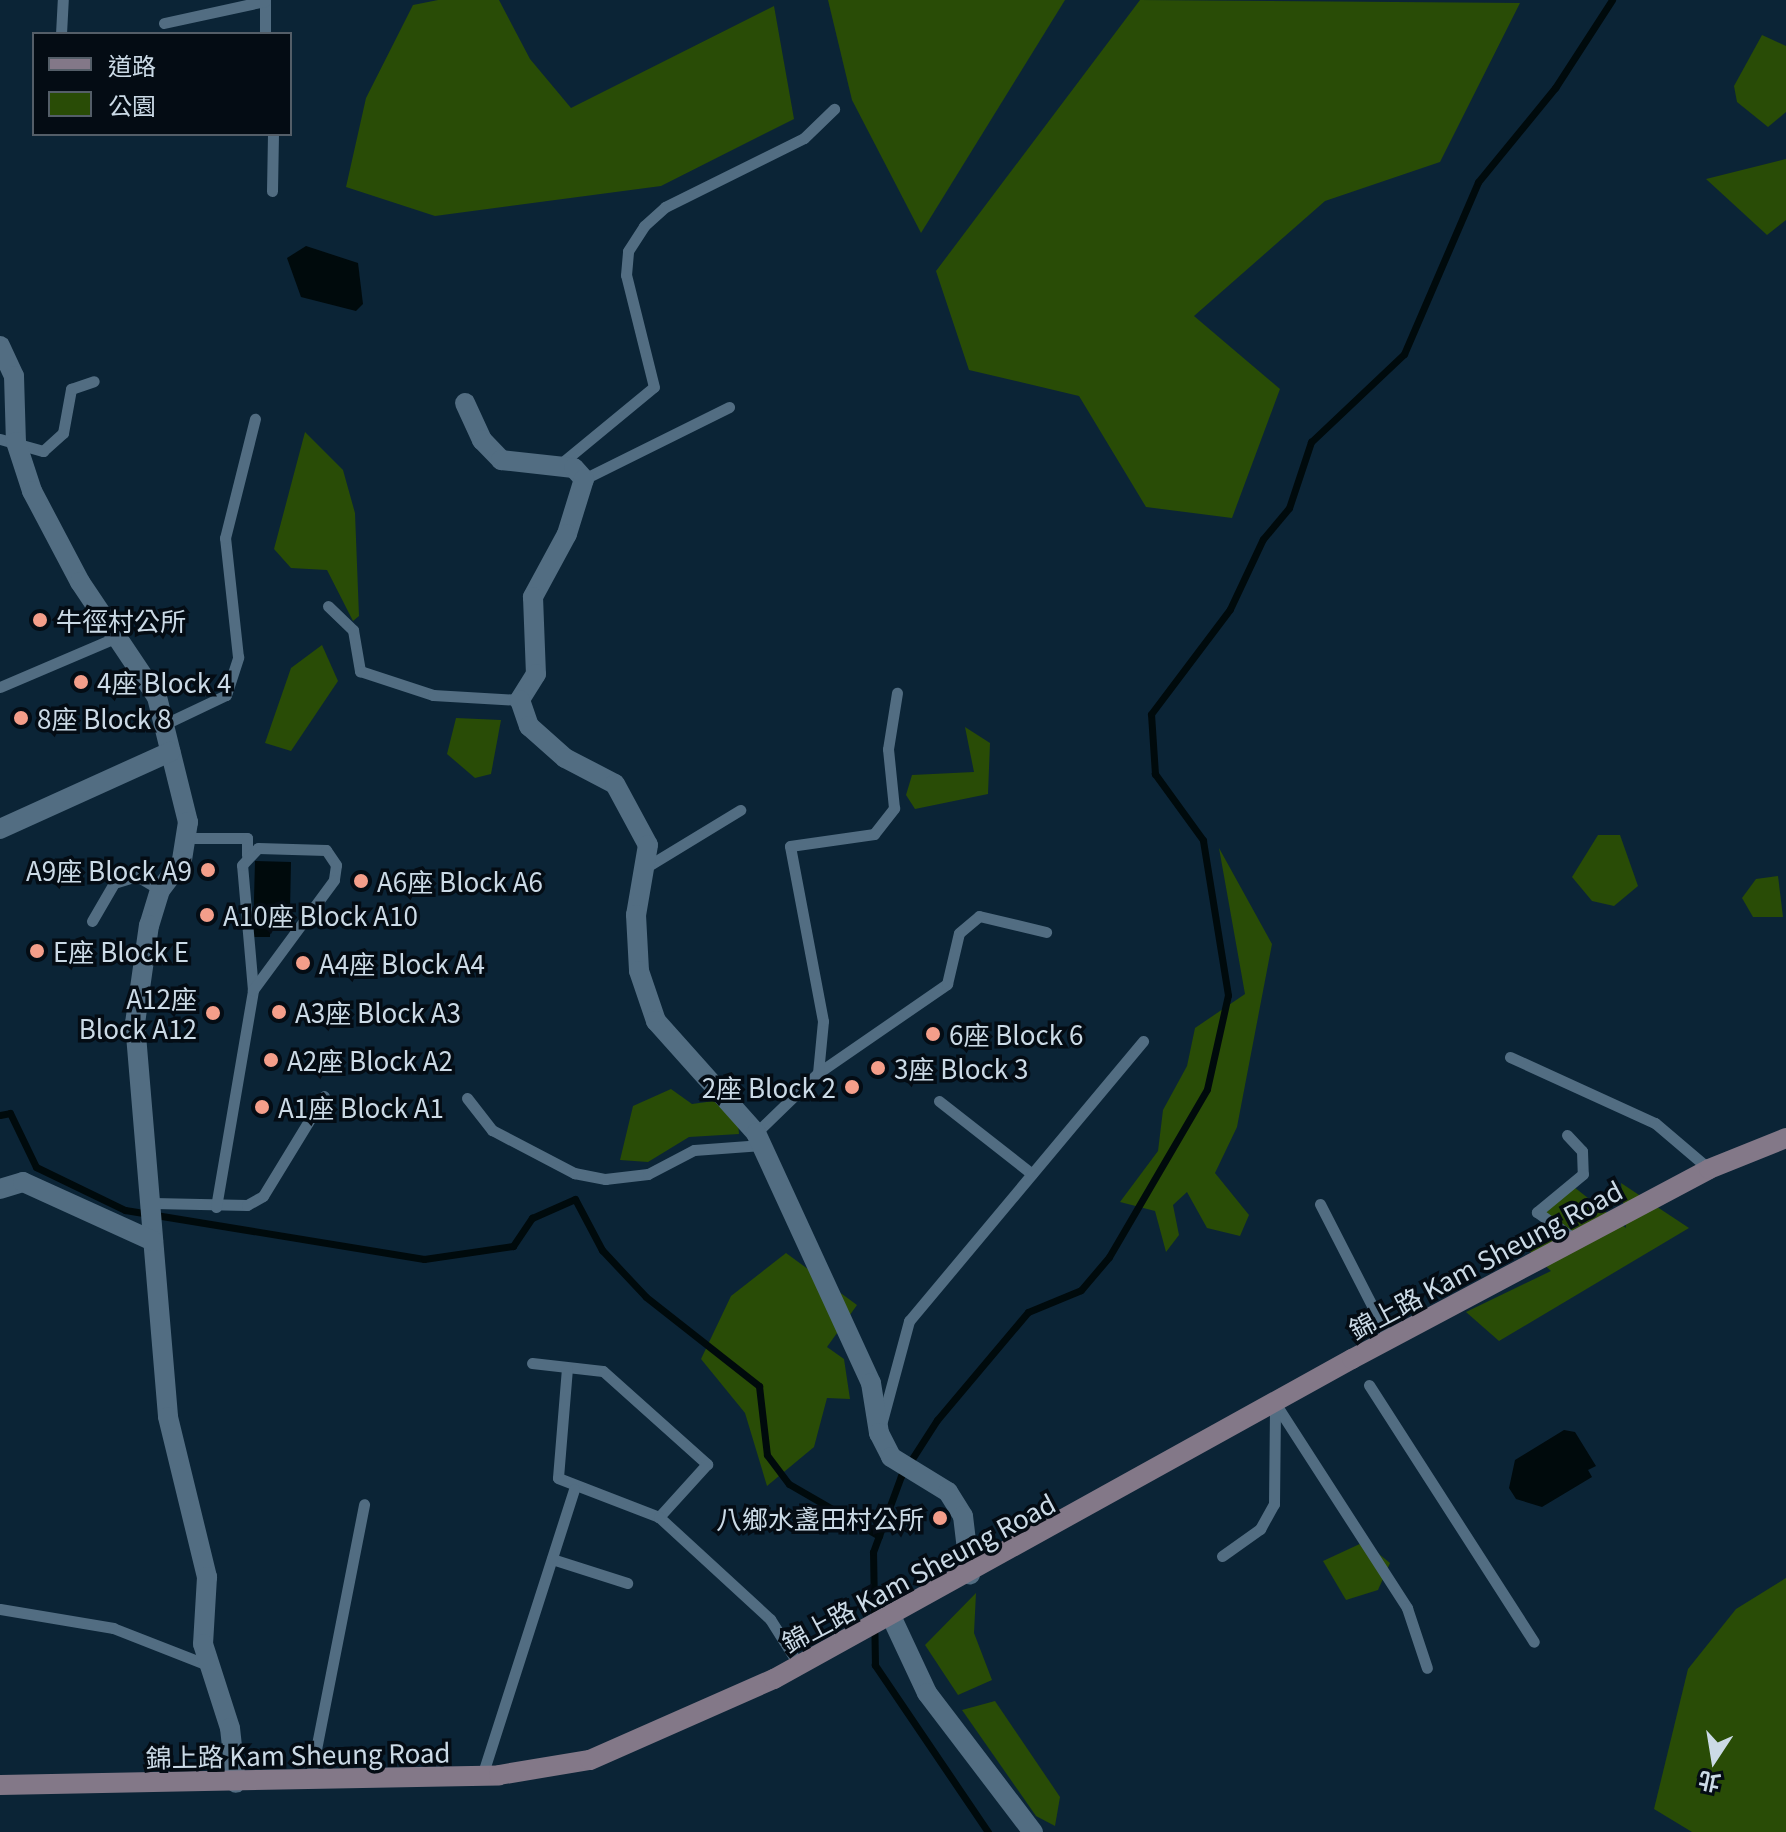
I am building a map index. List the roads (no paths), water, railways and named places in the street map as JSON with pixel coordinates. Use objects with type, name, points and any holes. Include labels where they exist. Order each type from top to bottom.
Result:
[{"type":"main road","name":"錦上路 Kam Sheung Road","points":[[0,1785],[236,1783],[482,1776],[590,1760],[821,1654],[970,1575],[1389,1339],[1709,1169],[1786,1138]]},
{"type":"street","points":[[0,346],[14,376],[8,440],[32,491],[167,723],[185,838],[182,861],[160,890],[135,1023],[168,1417],[207,1577],[203,1644],[230,1728],[236,1783]]},
{"type":"street","points":[[465,403],[482,440],[501,460],[574,468],[584,479],[567,534],[533,597],[536,674],[520,700],[529,726],[565,758],[615,784],[648,845],[648,866],[637,929],[639,971],[656,1021],[759,1139],[871,1383],[879,1433],[891,1457],[924,1481],[948,1492],[963,1516],[970,1575]]},
{"type":"street","points":[[0,829],[170,752]]},
{"type":"street","points":[[0,1189],[23,1182],[153,1220]]},
{"type":"street","points":[[888,1618],[927,1693],[1033,1832]]},
{"type":"lane","points":[[61,32],[63,0]]},
{"type":"lane","points":[[164,23],[265,1],[265,32]]},
{"type":"lane","points":[[557,466],[654,387],[626,275],[628,251],[644,226],[665,207],[804,138],[834,109]]},
{"type":"lane","points":[[272,191],[273,136]]},
{"type":"lane","points":[[8,440],[43,451],[52,446],[63,433],[71,389],[94,381]]},
{"type":"lane","points":[[584,479],[729,407]]},
{"type":"lane","points":[[167,723],[226,695],[238,657],[225,538],[255,419]]},
{"type":"lane","points":[[328,606],[353,630],[360,671],[433,695],[520,700]]},
{"type":"lane","points":[[0,687],[117,637]]},
{"type":"lane","points":[[818,1073],[823,1021],[790,846],[874,834],[894,808],[888,749],[897,693]]},
{"type":"lane","points":[[648,866],[740,810]]},
{"type":"lane","points":[[185,838],[247,838],[243,927],[253,990],[216,1207]]},
{"type":"lane","points":[[247,855],[297,844],[326,850],[336,865],[334,880],[253,990]]},
{"type":"lane","points":[[92,921],[114,883],[137,876],[160,890]]},
{"type":"lane","points":[[467,1098],[492,1130],[574,1173],[605,1179],[648,1174],[694,1150],[759,1139],[818,1073],[947,984],[959,933],[979,916],[1046,932]]},
{"type":"lane","points":[[879,1433],[909,1321],[1143,1041]]},
{"type":"lane","points":[[1510,1057],[1655,1123],[1709,1169]]},
{"type":"lane","points":[[153,1220],[216,1207],[247,1205],[263,1196],[324,1096]]},
{"type":"lane","points":[[939,1101],[1032,1174]]},
{"type":"lane","points":[[1567,1135],[1582,1151],[1583,1174],[1537,1212],[1576,1240]]},
{"type":"lane","points":[[1320,1204],[1389,1339]]},
{"type":"lane","points":[[532,1363],[603,1371],[707,1464],[659,1517]]},
{"type":"lane","points":[[567,1368],[555,1466],[574,1489],[659,1517],[770,1619],[799,1665]]},
{"type":"lane","points":[[1369,1385],[1534,1642]]},
{"type":"lane","points":[[1222,1556],[1260,1529],[1274,1504],[1275,1403]]},
{"type":"lane","points":[[1275,1403],[1407,1608],[1427,1668]]},
{"type":"lane","points":[[482,1776],[574,1489]]},
{"type":"lane","points":[[310,1781],[364,1504]]},
{"type":"lane","points":[[552,1559],[627,1583]]},
{"type":"lane","points":[[0,1609],[113,1628],[211,1666]]},
{"type":"waterway","points":[[988,1832],[875,1665],[873,1552],[901,1476],[937,1420],[1028,1312],[1081,1290],[1109,1257],[1207,1089],[1228,995],[1203,840],[1155,774],[1151,714],[1230,609],[1263,539],[1289,508],[1311,442],[1404,354],[1478,182],[1555,88],[1612,0]]},
{"type":"waterway","points":[[0,1115],[10,1113],[36,1167],[125,1210],[424,1259],[513,1246],[532,1218],[575,1199],[602,1250],[646,1297],[759,1386],[767,1455],[789,1484],[879,1536]]},
{"type":"place","name":"牛徑村公所","points":[[40,620]]},
{"type":"place","name":"4座 Block 4","points":[[81,682]]},
{"type":"place","name":"8座 Block 8","points":[[21,718]]},
{"type":"place","name":"A9座 Block A9","points":[[208,870]]},
{"type":"place","name":"A6座 Block A6","points":[[361,881]]},
{"type":"place","name":"A10座 Block A10","points":[[207,915]]},
{"type":"place","name":"E座 Block E","points":[[37,951]]},
{"type":"place","name":"A4座 Block A4","points":[[303,963]]},
{"type":"place","name":"A3座 Block A3","points":[[279,1012]]},
{"type":"place","name":"A12座 Block A12","points":[[213,1013]]},
{"type":"place","name":"6座 Block 6","points":[[933,1034]]},
{"type":"place","name":"A2座 Block A2","points":[[271,1060]]},
{"type":"place","name":"3座 Block 3","points":[[878,1068]]},
{"type":"place","name":"2座 Block 2","points":[[852,1087]]},
{"type":"place","name":"A1座 Block A1","points":[[262,1107]]},
{"type":"place","name":"八鄉水盞田村公所","points":[[940,1518]]}]
